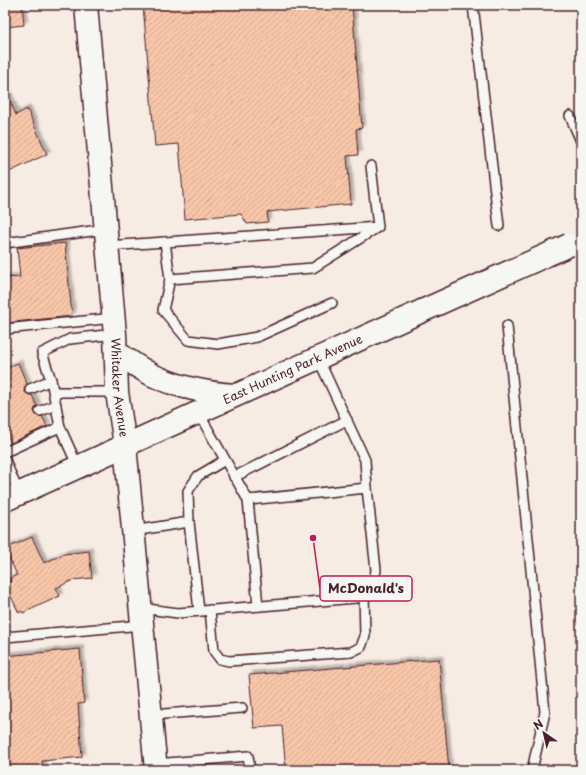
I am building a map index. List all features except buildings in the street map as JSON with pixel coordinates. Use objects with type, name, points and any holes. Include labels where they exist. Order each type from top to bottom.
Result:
[{"type":"main road","name":"Whitaker Avenue","points":[[86,5],[115,335],[117,392],[125,445],[156,767]]},
{"type":"main road","name":"East Hunting Park Avenue","points":[[12,497],[575,242]]},
{"type":"main road","points":[[115,335],[158,378],[186,388],[208,393],[236,395]]},
{"type":"lane","points":[[473,5],[499,226]]},
{"type":"lane","points":[[570,116],[581,142]]},
{"type":"lane","points":[[371,166],[378,227]]},
{"type":"lane","points":[[5,243],[107,237],[165,242],[378,227]]},
{"type":"lane","points":[[170,279],[313,268],[378,227]]},
{"type":"lane","points":[[165,242],[170,279],[163,310],[188,340],[218,344],[257,337],[332,303]]},
{"type":"lane","points":[[506,326],[545,712],[532,770]]},
{"type":"lane","points":[[5,329],[115,335]]},
{"type":"lane","points":[[78,467],[60,428],[54,392],[42,353],[70,339],[115,335]]},
{"type":"lane","points":[[5,637],[141,617],[356,598],[373,588],[376,570],[365,460],[318,358]]},
{"type":"lane","points":[[30,389],[51,380]]},
{"type":"lane","points":[[54,392],[117,392]]},
{"type":"lane","points":[[40,411],[56,405]]},
{"type":"lane","points":[[198,412],[248,500],[258,606]]},
{"type":"lane","points":[[234,476],[347,420]]},
{"type":"lane","points":[[5,452],[60,428]]},
{"type":"lane","points":[[5,460],[12,497]]},
{"type":"lane","points":[[199,611],[189,522],[188,491],[198,476],[225,460]]},
{"type":"lane","points":[[248,500],[367,488]]},
{"type":"lane","points":[[133,531],[189,522]]},
{"type":"lane","points":[[210,610],[214,651],[220,659],[229,661],[351,652],[361,647],[365,636],[364,593]]},
{"type":"lane","points":[[151,716],[242,708]]},
{"type":"lane","points":[[156,767],[248,756],[250,770]]},
{"type":"place","name":"McDonald's","points":[[313,538]]}]
